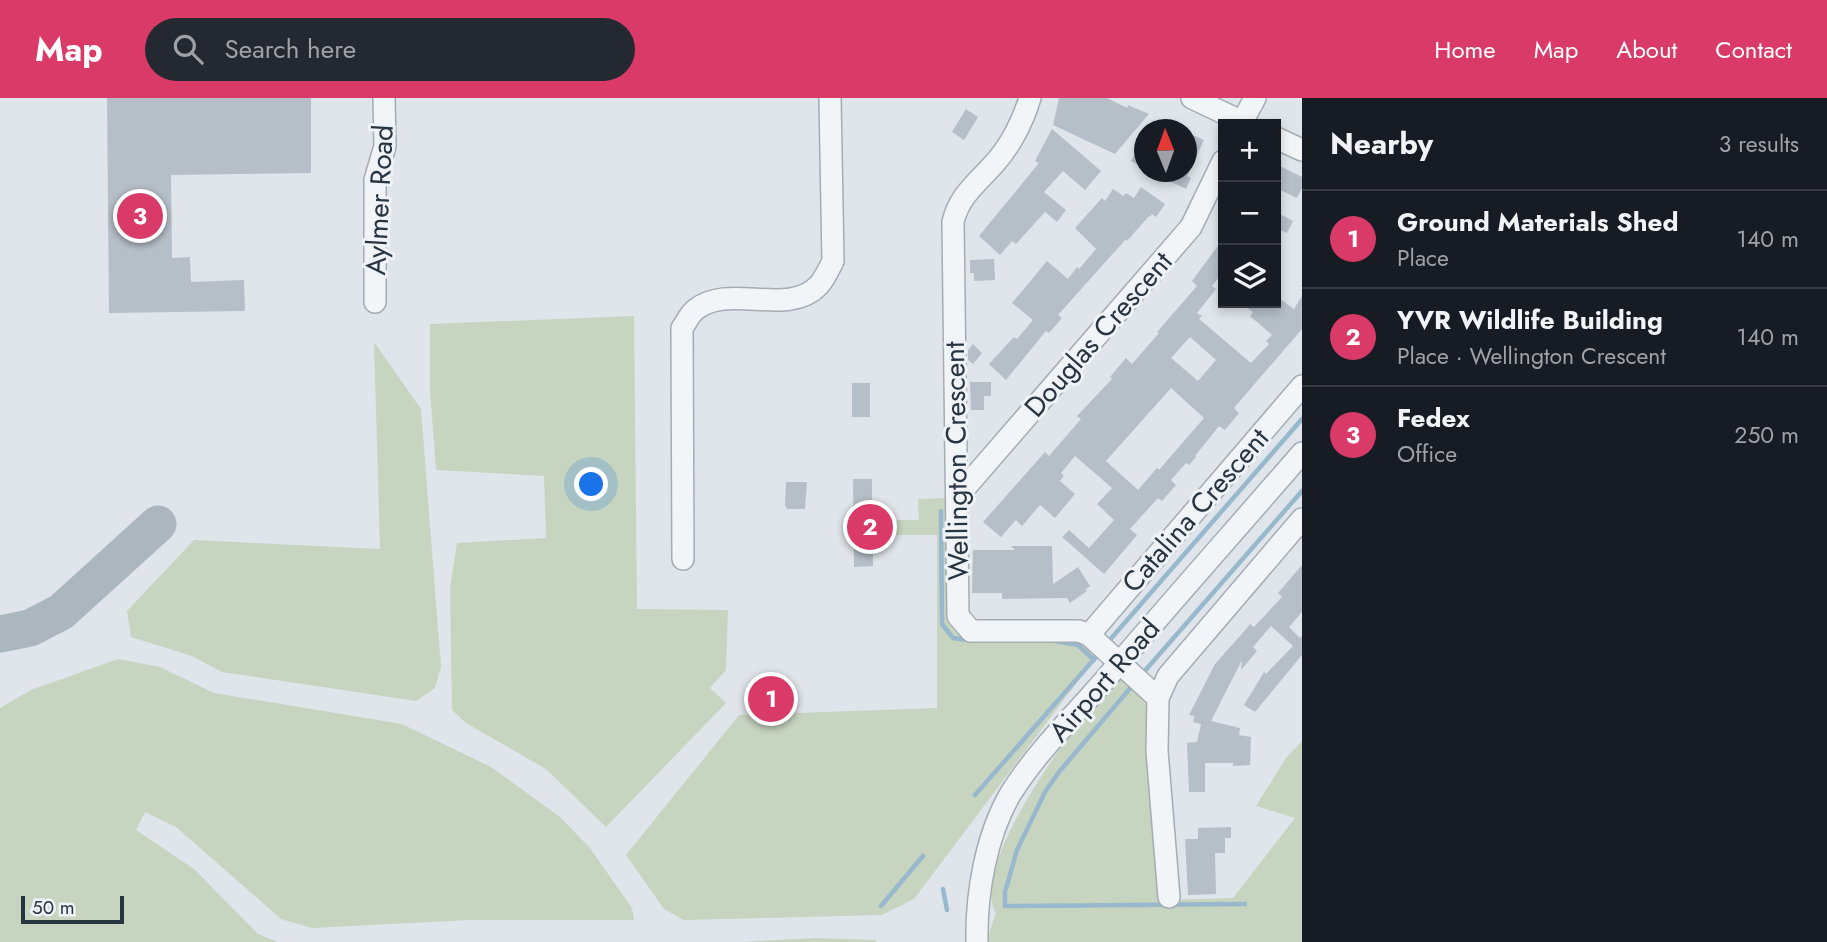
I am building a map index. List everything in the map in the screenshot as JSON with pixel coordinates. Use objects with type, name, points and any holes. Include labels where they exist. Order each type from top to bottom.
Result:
[{"type":"street","name":"Aylmer Road","points":[[374,303],[375,180],[385,146],[384,98]]},
{"type":"street","points":[[683,559],[682,328],[693,311],[716,299],[800,297],[819,285],[833,261],[830,98]]},
{"type":"street","name":"Wellington Crescent","points":[[1030,98],[1025,117],[995,163],[967,191],[957,207],[953,222],[958,616],[971,631],[1079,631],[1088,635]]},
{"type":"street","points":[[1192,98],[1233,119]]},
{"type":"street","points":[[1245,119],[1255,98]]},
{"type":"street","points":[[1281,140],[1302,150]]},
{"type":"street","name":"Douglas Crescent","points":[[957,497],[1191,227],[1218,171]]},
{"type":"street","name":"Catalina Crescent","points":[[1088,635],[1302,386]]},
{"type":"street","name":"Airport Road","points":[[977,942],[979,891],[1001,814],[1011,793],[1056,735],[1302,453]]},
{"type":"street","points":[[1169,897],[1157,751],[1158,698],[1168,676],[1302,519]]},
{"type":"street","points":[[1088,635],[1158,698]]},
{"type":"green space","points":[[634,316],[637,609],[728,610],[726,670],[710,688],[726,703],[606,827],[546,769],[466,723],[452,710],[450,588],[457,543],[546,538],[544,476],[436,470],[430,390],[430,324]]},
{"type":"green space","points":[[374,342],[421,409],[441,667],[435,688],[416,701],[222,672],[192,656],[131,637],[127,611],[194,540],[380,549]]},
{"type":"green space","points":[[946,498],[947,620],[964,637],[1083,643],[1096,657],[914,899],[882,915],[684,920],[664,909],[626,855],[739,715],[937,708],[937,535],[885,535],[889,520],[919,520],[918,499]]},
{"type":"green space","points":[[118,659],[160,667],[214,693],[402,724],[491,767],[560,817],[589,847],[632,908],[634,920],[470,920],[312,928],[281,919],[176,827],[145,812],[136,830],[194,869],[258,934],[278,942],[0,942],[0,708],[31,690]]},
{"type":"green space","points":[[1119,678],[1126,679],[1149,703],[1166,900],[1233,898],[1295,818],[1256,806],[1286,758],[1302,741],[1302,942],[986,942],[996,913],[991,891],[998,861],[1012,827],[1056,754],[1080,721]]},
{"type":"green space","points":[[817,938],[877,940],[740,942]]},
{"type":"building","points":[[107,98],[311,98],[311,173],[171,175],[172,258],[190,257],[191,282],[244,280],[245,311],[109,313]]},
{"type":"building","points":[[1059,98],[1107,98],[1127,108],[1128,105],[1149,114],[1145,119],[1134,119],[1134,132],[1115,154],[1053,125]]},
{"type":"building","points":[[966,109],[978,117],[964,140],[952,132]]},
{"type":"building","points":[[1052,129],[1101,171],[1085,190],[1063,171],[1044,192],[1066,210],[1057,222],[1045,212],[1016,244],[1012,241],[1000,255],[979,236],[1039,163],[1035,161]]},
{"type":"building","points":[[1197,137],[1204,140],[1197,155]]},
{"type":"building","points":[[1281,166],[1302,177],[1302,188],[1297,198],[1281,190]]},
{"type":"building","points":[[1172,182],[1189,182],[1186,189]]},
{"type":"building","points":[[1141,187],[1165,204],[1156,217],[1152,214],[1149,216],[1127,241],[1126,239],[1058,315],[1062,318],[1049,333],[1046,331],[1006,380],[989,364],[1014,337],[1017,339],[1033,320],[1012,303],[1047,261],[1068,279],[1096,249],[1075,228],[1102,198],[1105,201],[1113,189],[1123,196],[1126,193],[1134,198]]},
{"type":"building","points":[[1281,215],[1293,221],[1287,233],[1281,230]]},
{"type":"building","points":[[1218,246],[1218,278],[1212,286],[1216,289],[1197,313],[1202,316],[1199,319],[1251,363],[1269,344],[1266,341],[1272,335],[1250,316],[1253,312],[1248,308],[1281,308],[1281,300],[1294,309],[1302,296],[1302,329],[1234,408],[1239,413],[1225,430],[1219,426],[1189,465],[1186,463],[1171,480],[1176,485],[1162,501],[1158,498],[1130,529],[1137,535],[1104,574],[1062,537],[1069,530],[1089,548],[1114,520],[1097,504],[1112,488],[1075,456],[1061,473],[1064,476],[1060,481],[1075,494],[1055,518],[1040,505],[1022,526],[1016,520],[1001,537],[983,522],[1045,452],[1049,456],[1081,419],[1077,416],[1112,379],[1110,377],[1126,358],[1132,364],[1197,286],[1192,281]],"holes":[[[1190,337],[1216,360],[1198,381],[1171,358]],[[1171,388],[1204,418],[1138,490],[1106,461]]]},
{"type":"building","points":[[994,259],[995,280],[974,281],[974,273],[970,273],[970,260]]},
{"type":"building","points":[[973,344],[982,353],[973,364],[968,360],[968,350]]},
{"type":"building","points":[[970,382],[991,382],[991,396],[984,396],[984,410],[971,410]]},
{"type":"building","points":[[852,383],[870,383],[870,417],[852,417]]},
{"type":"building","points":[[853,479],[872,479],[872,518],[889,520],[885,535],[873,535],[873,566],[854,567]]},
{"type":"building","points":[[786,482],[807,482],[805,509],[787,509]]},
{"type":"building","points":[[1011,546],[1052,546],[1053,584],[1078,567],[1090,586],[1070,603],[1067,598],[1002,599],[1002,593],[972,593],[973,550],[1015,550]]},
{"type":"building","points":[[1302,565],[1302,612],[1289,627],[1300,638],[1302,636],[1302,655],[1255,712],[1244,705],[1264,672],[1266,674],[1293,646],[1271,626],[1253,647],[1257,651],[1241,670],[1242,660],[1211,721],[1240,728],[1239,735],[1251,737],[1250,765],[1205,763],[1205,792],[1189,792],[1187,743],[1197,742],[1201,724],[1193,722],[1194,716],[1189,715],[1215,664],[1250,624],[1254,627],[1282,597],[1278,593]]},
{"type":"building","points":[[790,688],[790,708],[753,709],[752,689]]},
{"type":"building","points":[[1231,827],[1231,838],[1225,838],[1225,853],[1215,853],[1216,894],[1188,895],[1185,839],[1198,839],[1198,828]]},
{"type":"waterway","points":[[1108,642],[1302,419]]},
{"type":"waterway","points":[[1143,673],[1302,491]]},
{"type":"waterway","points":[[941,511],[942,624],[953,638],[975,641]]},
{"type":"waterway","points":[[1055,641],[1078,645],[1094,660]]},
{"type":"waterway","points":[[975,795],[1096,657]]},
{"type":"waterway","points":[[1132,686],[1045,792],[1017,850],[1005,892],[1005,906],[1245,904]]},
{"type":"waterway","points":[[881,906],[923,856]]},
{"type":"waterway","points":[[943,889],[947,910]]},
{"type":"taxiway","points":[[0,634],[30,628],[61,612],[158,524]]},
{"type":"place","name":"Fedex","points":[[140,216]]},
{"type":"place","name":"YVR Wildlife Building","points":[[870,527]]},
{"type":"place","name":"Ground Materials Shed","points":[[771,699]]}]
